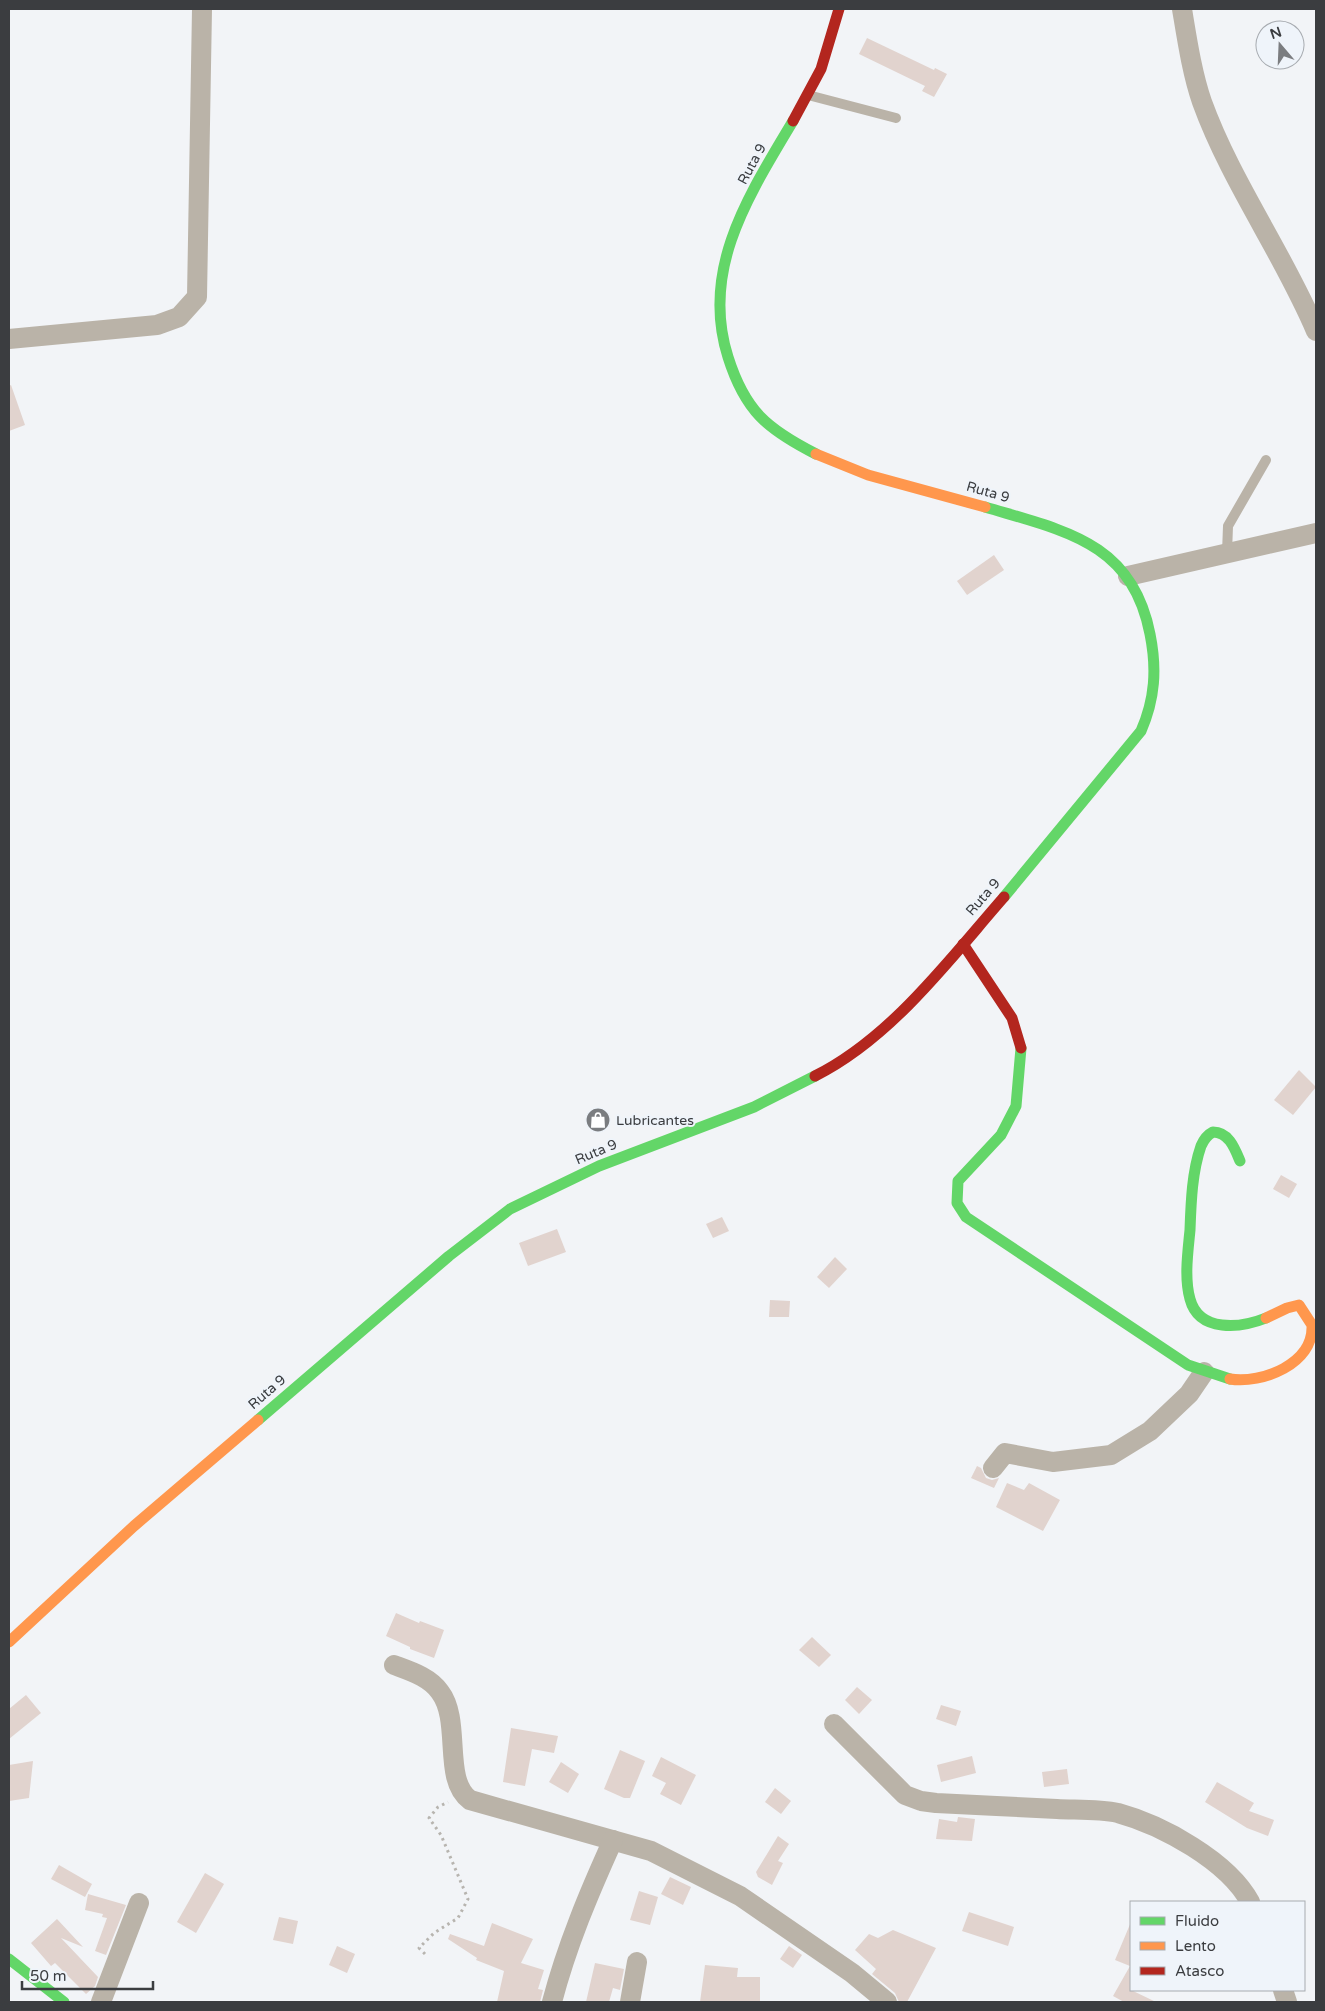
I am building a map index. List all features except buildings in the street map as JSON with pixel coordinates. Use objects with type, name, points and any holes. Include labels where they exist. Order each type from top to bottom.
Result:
[{"type":"main road","name":"Ruta 9","points":[[9,1642],[134,1526],[449,1256],[510,1209],[598,1166],[754,1107],[841,1063],[914,999],[963,944],[1141,731],[1151,709],[1155,680],[1154,647],[1147,617],[1128,576],[1110,558],[1082,539],[995,509],[845,468],[776,432],[749,408],[734,375],[719,318],[719,278],[730,239],[819,74],[839,9]]},
{"type":"main road","points":[[963,944],[1012,1018],[1021,1043],[1021,1067],[1016,1106],[1001,1135],[958,1181],[957,1202],[966,1217],[1188,1365],[1214,1376],[1248,1380],[1275,1374],[1297,1356],[1306,1344],[1312,1328],[1307,1313],[1299,1305],[1288,1306],[1271,1316],[1246,1325],[1224,1325],[1206,1321],[1196,1312],[1190,1299],[1189,1224],[1194,1181],[1202,1143],[1207,1135],[1213,1132],[1222,1133],[1229,1138],[1240,1161]]},
{"type":"main road","points":[[9,1959],[64,2002]]},
{"type":"street","points":[[9,340],[157,325],[179,317],[197,298],[202,9]]},
{"type":"street","points":[[1182,9],[1202,101],[1228,158],[1291,278],[1316,331]]},
{"type":"street","points":[[1128,576],[1316,533]]},
{"type":"street","points":[[993,1468],[1005,1453],[1053,1462],[1111,1455],[1150,1431],[1189,1394],[1204,1372]]},
{"type":"street","points":[[394,1666],[420,1675],[440,1691],[446,1703],[451,1726],[455,1778],[462,1795],[470,1800],[491,1807],[651,1851],[740,1896],[852,1973],[887,2002]]},
{"type":"street","points":[[834,1724],[905,1796],[921,1802],[936,1804],[1117,1813],[1158,1829],[1191,1847],[1224,1870],[1245,1892],[1250,1901]]},
{"type":"street","points":[[552,2002],[561,1968],[580,1913],[613,1840]]},
{"type":"street","points":[[101,2002],[139,1903]]},
{"type":"street","points":[[630,2002],[637,1962]]},
{"type":"lane","points":[[807,95],[896,118]]},
{"type":"lane","points":[[1227,553],[1228,526],[1266,460]]},
{"type":"path","points":[[425,1954],[419,1948],[434,1933],[458,1918],[468,1899],[441,1835],[429,1818],[438,1807],[462,1795]]},
{"type":"traffic: fast","points":[[793,121],[760,177],[734,234],[725,263],[720,293],[721,325],[728,357],[735,376],[750,405],[771,427],[816,454]]},
{"type":"traffic: fast","points":[[985,507],[1068,533],[1091,545],[1111,560],[1128,579],[1141,603],[1150,634],[1154,659],[1152,695],[1141,731],[1004,897]]},
{"type":"traffic: fast","points":[[1021,1048],[1016,1106],[1001,1135],[958,1181],[957,1203],[966,1217],[1188,1365],[1230,1379]]},
{"type":"traffic: fast","points":[[258,1420],[449,1256],[510,1209],[599,1166],[754,1107],[815,1076]]},
{"type":"traffic: fast","points":[[1240,1161],[1231,1142],[1219,1133],[1213,1132],[1209,1134],[1201,1146],[1194,1177],[1192,1198],[1187,1264],[1188,1291],[1195,1310],[1202,1318],[1211,1323],[1222,1325],[1245,1324],[1266,1318]]},
{"type":"traffic: fast","points":[[9,1959],[64,2002]]},
{"type":"traffic: slow","points":[[816,454],[868,475],[985,507]]},
{"type":"traffic: slow","points":[[1230,1379],[1243,1380],[1271,1374],[1284,1369],[1305,1351],[1310,1339],[1312,1325],[1299,1305],[1287,1308],[1266,1318]]},
{"type":"traffic: slow","points":[[9,1642],[134,1526],[258,1420]]},
{"type":"traffic: jam","points":[[793,121],[821,69],[839,9]]},
{"type":"traffic: jam","points":[[815,1076],[843,1060],[893,1020],[940,972],[1004,897]]},
{"type":"traffic: jam","points":[[963,944],[1012,1018],[1021,1048]]},
{"type":"place","name":"Lubricantes","points":[[598,1120]]}]
